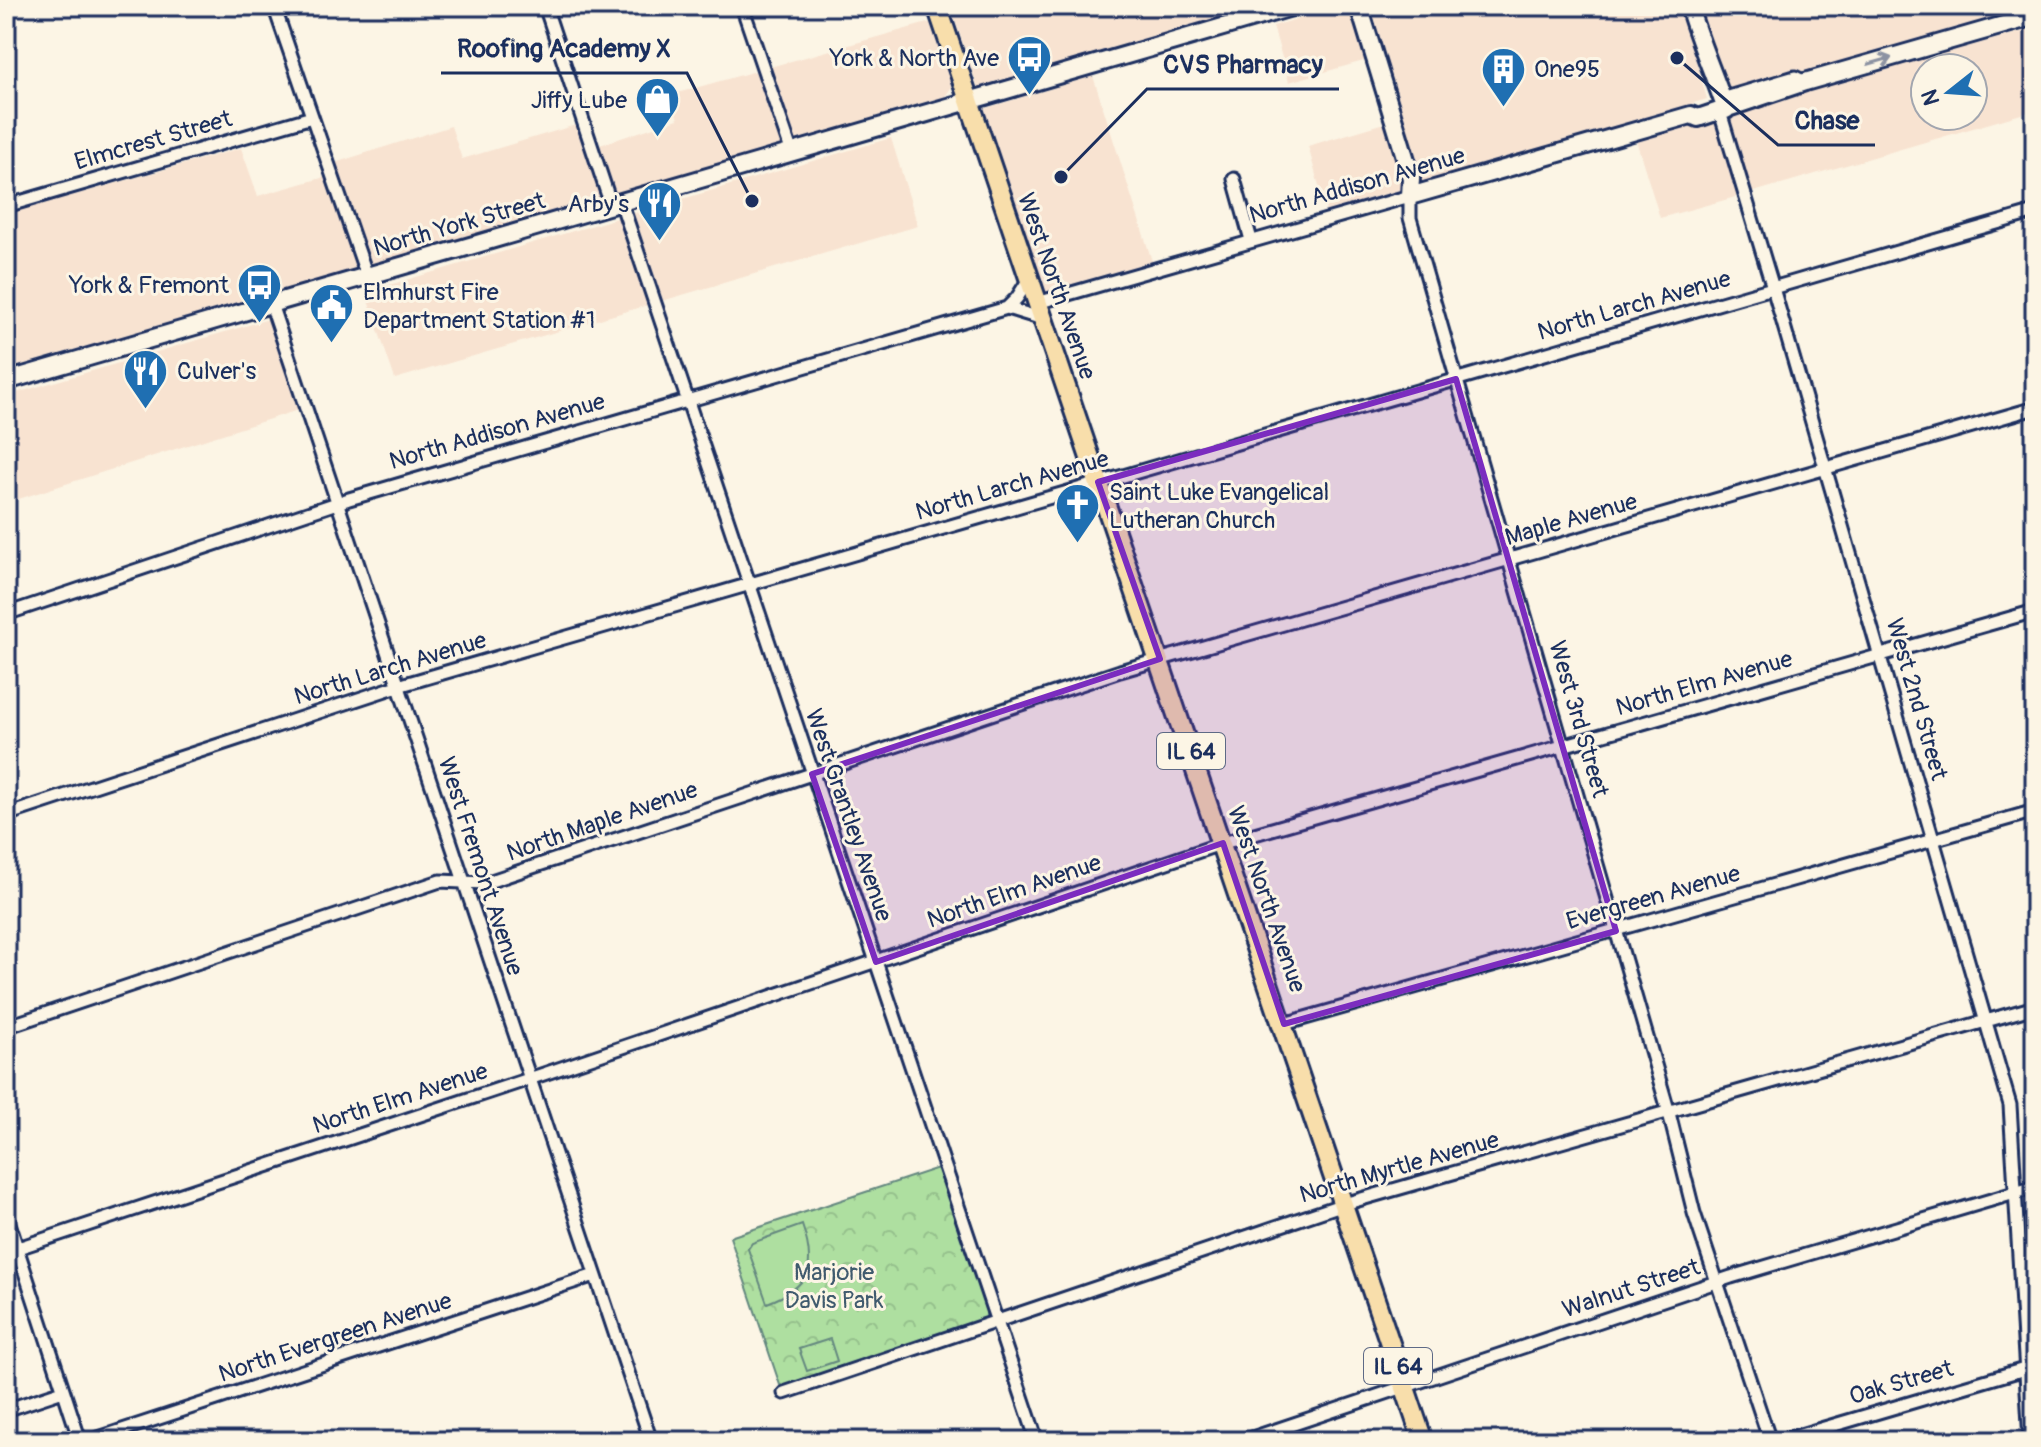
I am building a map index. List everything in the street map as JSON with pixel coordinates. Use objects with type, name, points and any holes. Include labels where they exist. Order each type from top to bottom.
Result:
[{"type":"main road","name":"IL 64","points":[[937,6],[969,101]]},
{"type":"main road","name":"North York Street","points":[[6,381],[1295,6]]},
{"type":"main road","name":"West 3rd Street","points":[[1359,6],[1411,178],[1410,196]]},
{"type":"main road","name":"West 2nd Street","points":[[1689,6],[1703,54],[1703,68],[1721,106]]},
{"type":"main road","name":"North Addison Avenue","points":[[1410,196],[1691,115],[1698,118],[1721,106],[1800,80],[2034,16]]},
{"type":"main road","name":"West North Avenue","points":[[969,101],[1223,843],[1423,1441]]},
{"type":"street","points":[[274,6],[367,276]]},
{"type":"street","name":"West Grantley Avenue","points":[[545,6],[687,400],[1037,1441]]},
{"type":"street","points":[[742,6],[792,153]]},
{"type":"street","name":"West 2nd Street","points":[[1721,106],[2010,1105],[2030,1367],[2030,1441]]},
{"type":"street","name":"Elmcrest Street","points":[[6,206],[312,117]]},
{"type":"street","points":[[1234,179],[1251,240]]},
{"type":"street","name":"North Addison Avenue","points":[[1040,311],[1251,240],[1410,196]]},
{"type":"street","name":"West 3rd Street","points":[[1410,196],[1410,218],[1669,1113],[1694,1213],[1770,1441]]},
{"type":"street","name":"North Larch Avenue","points":[[6,815],[398,686],[2035,212]]},
{"type":"street","points":[[1007,308],[1029,279]]},
{"type":"street","name":"West Fremont Avenue","points":[[271,304],[651,1441]]},
{"type":"street","points":[[1007,308],[1040,311]]},
{"type":"street","name":"North Addison Avenue","points":[[6,614],[337,503],[1007,308]]},
{"type":"street","name":"Maple Avenue","points":[[1120,671],[2035,408]]},
{"type":"street","name":"North Elm Avenue","points":[[18,1248],[529,1079],[1223,843],[2035,611]]},
{"type":"street","name":"North Maple Avenue","points":[[6,1027],[440,881],[485,883],[1120,671]]},
{"type":"street","name":"Evergreen Avenue","points":[[1284,1024],[2035,811]]},
{"type":"street","name":"North Myrtle Avenue","points":[[784,1393],[1344,1204],[2035,1007]]},
{"type":"street","name":"Walnut Street","points":[[1243,1441],[1716,1283],[2035,1187]]},
{"type":"street","points":[[6,1214],[8,1228],[18,1248],[80,1441]]},
{"type":"street","name":"North Evergreen Avenue","points":[[89,1441],[595,1275]]},
{"type":"street","name":"Oak Street","points":[[1780,1441],[2030,1367]]},
{"type":"street","points":[[6,1410],[63,1391]]},
{"type":"highlighted area","points":[[1456,379],[1616,931],[1284,1024],[1223,843],[876,962],[812,774],[1160,659],[1098,482]]},
{"type":"shaded area","points":[[950,6],[1257,6],[978,88]]},
{"type":"shaded area","points":[[1351,6],[1367,60],[1289,82],[1273,26]]},
{"type":"shaded area","points":[[1369,6],[1681,6],[1707,99],[1418,187]]},
{"type":"shaded area","points":[[1697,6],[2032,6],[1723,97]]},
{"type":"shaded area","points":[[931,22],[953,85],[944,98],[6,370],[6,214],[241,148],[258,196],[325,177],[322,167],[451,126],[462,159],[589,121],[597,146],[678,119],[670,95]]},
{"type":"shaded area","points":[[2035,28],[2035,110],[1989,123],[1989,52],[1948,52]]},
{"type":"shaded area","points":[[1909,63],[1909,132],[1959,132],[1750,193],[1727,113]]},
{"type":"shaded area","points":[[1093,76],[1153,264],[1047,294],[983,109]]},
{"type":"shaded area","points":[[1715,117],[1739,196],[1660,218],[1636,140]]},
{"type":"shaded area","points":[[1385,123],[1404,189],[1326,212],[1308,146]]},
{"type":"shaded area","points":[[891,138],[918,226],[395,379],[365,292]]},
{"type":"shaded area","points":[[269,319],[298,410],[6,503],[6,396]]},
{"type":"green space","name":"Marjorie Davis Park","points":[[938,1168],[986,1310],[986,1318],[781,1388],[730,1237]]},
{"type":"green space","points":[[802,1225],[809,1253],[806,1274],[793,1290],[767,1303],[748,1249],[752,1243]]},
{"type":"green space","points":[[830,1339],[837,1361],[807,1371],[799,1349]]},
{"type":"place","name":"Chase","points":[[1677,58]]},
{"type":"place","name":"York & North Ave","points":[[1030,97]]},
{"type":"place","name":"One95","points":[[1503,108]]},
{"type":"place","name":"Jiffy Lube","points":[[658,139]]},
{"type":"place","name":"CVS Pharmacy","points":[[1061,177]]},
{"type":"place","name":"Roofing Academy X","points":[[752,201]]},
{"type":"place","name":"Arby's","points":[[660,243]]},
{"type":"place","name":"York & Fremont","points":[[260,324]]},
{"type":"place","name":"Elmhurst Fire Department Station #1","points":[[332,345]]},
{"type":"place","name":"Culver's","points":[[146,410]]},
{"type":"place","name":"Saint Luke Evangelical Lutheran Church","points":[[1078,545]]}]
